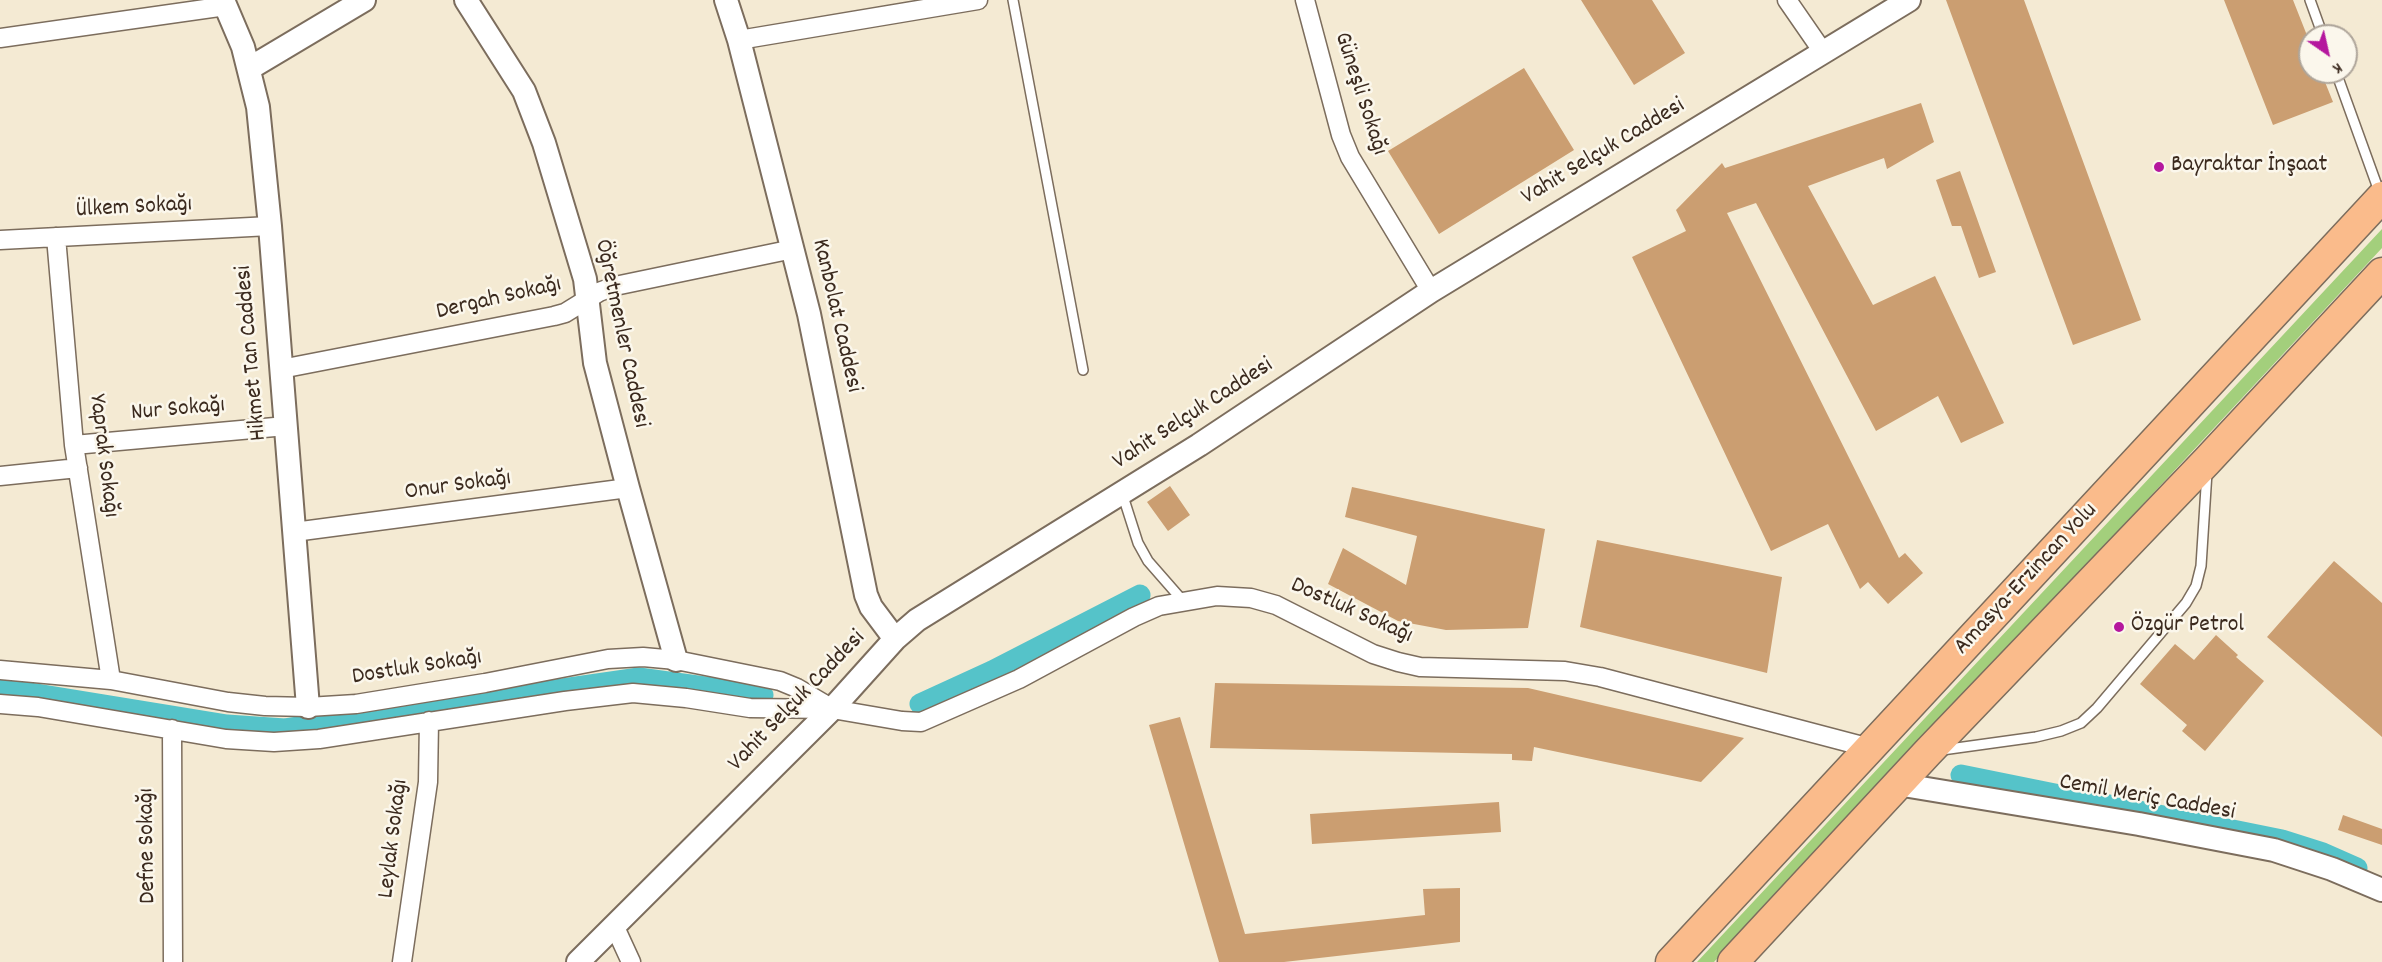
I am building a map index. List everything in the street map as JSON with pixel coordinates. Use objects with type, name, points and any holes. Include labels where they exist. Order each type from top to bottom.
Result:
[{"type":"highway","name":"Amasya-Erzincan Yolu","points":[[1671,962],[2382,198]]},
{"type":"highway","name":"Amasya-Erzincan Yolu","points":[[1733,962],[1897,784],[2207,461],[2382,273]]},
{"type":"street","points":[[250,68],[364,0]]},
{"type":"street","name":"Öğretmenler Caddesi","points":[[466,0],[519,83],[536,118],[585,279],[595,363],[676,660]]},
{"type":"street","name":"Kanbolat Caddesi","points":[[726,0],[739,40],[823,377],[866,595],[871,607],[895,639]]},
{"type":"street","points":[[739,40],[978,0]]},
{"type":"street","name":"Güneşli Sokağı","points":[[1305,0],[1341,135],[1350,157],[1431,291]]},
{"type":"street","points":[[1787,0],[1823,52]]},
{"type":"street","name":"Vahit Selçuk Caddesi","points":[[578,962],[832,709],[895,639],[917,620],[1199,445],[1431,291],[1909,0]]},
{"type":"street","points":[[0,38],[224,3]]},
{"type":"street","name":"Hikmet Tan Caddesi","points":[[224,3],[250,68],[258,106],[270,226],[308,707]]},
{"type":"street","name":"Ülkem Sokağı","points":[[0,240],[270,226]]},
{"type":"street","name":"Yaprak Sokağı","points":[[56,237],[74,444],[111,680]]},
{"type":"street","name":"Dergah Sokağı","points":[[281,369],[554,316],[575,308],[599,292],[636,280],[792,249]]},
{"type":"street","name":"Nur Sokağı","points":[[74,444],[286,426]]},
{"type":"street","points":[[0,477],[78,468]]},
{"type":"street","name":"Onur Sokağı","points":[[294,532],[628,488]]},
{"type":"street","name":"Dostluk Sokağı","points":[[0,704],[38,707],[226,739],[274,742],[319,739],[429,721],[633,693],[687,698],[750,708],[832,709],[921,722],[1019,679],[1134,617],[1159,606],[1217,596],[1251,598],[1276,605],[1373,654],[1398,662],[1420,667],[1565,671],[1600,677],[1870,748]]},
{"type":"street","name":"Dostluk Sokağı","points":[[0,670],[111,680],[228,702],[308,707],[356,704],[473,685],[608,659],[643,657],[676,660],[780,681],[797,688],[832,709]]},
{"type":"street","name":"Leylak Sokağı","points":[[402,962],[428,782],[429,721]]},
{"type":"street","name":"Defne Sokağı","points":[[172,729],[173,962]]},
{"type":"street","name":"Cemil Meriç Caddesi","points":[[1897,784],[2163,828],[2274,850],[2332,869],[2382,890]]},
{"type":"street","points":[[614,925],[631,962]]},
{"type":"lane","points":[[1013,0],[1083,370]]},
{"type":"lane","points":[[2310,0],[2319,24]]},
{"type":"lane","points":[[2340,84],[2382,198]]},
{"type":"lane","points":[[1928,752],[2036,738],[2080,723],[2097,708],[2186,603],[2196,586],[2201,566],[2207,461]]},
{"type":"lane","points":[[1122,493],[1138,543],[1148,561],[1184,602]]},
{"type":"green space","points":[[2382,229],[2382,248],[2090,561],[1874,788],[1714,962],[1697,962]]},
{"type":"building","points":[[1581,0],[1652,0],[1685,53],[1634,85]]},
{"type":"building","points":[[1946,0],[2024,0],[2141,320],[2073,345]]},
{"type":"building","points":[[2224,0],[2293,0],[2302,24],[2298,24],[2298,84],[2326,84],[2333,102],[2273,125]]},
{"type":"building","points":[[1524,68],[1574,150],[1439,234],[1388,151]]},
{"type":"building","points":[[1921,103],[1934,142],[1887,169],[1884,158],[1808,186],[1873,305],[1935,276],[2004,423],[1961,443],[1938,396],[1876,431],[1756,203],[1727,213],[1899,558],[1905,553],[1923,573],[1888,604],[1868,582],[1860,589],[1828,524],[1771,551],[1632,257],[1686,231],[1676,210],[1722,163],[1725,168]]},
{"type":"building","points":[[1960,171],[1996,272],[1979,278],[1961,226],[1952,226],[1936,180]]},
{"type":"building","points":[[1170,486],[1190,515],[1168,531],[1147,502]]},
{"type":"building","points":[[1352,487],[1545,529],[1528,628],[1446,630],[1398,621],[1328,584],[1343,548],[1406,585],[1417,536],[1345,517]]},
{"type":"building","points":[[1597,540],[1782,577],[1767,673],[1580,627]]},
{"type":"building","points":[[2334,561],[2382,603],[2382,737],[2267,637]]},
{"type":"building","points":[[2216,635],[2238,655],[2236,657],[2264,681],[2205,751],[2182,731],[2187,725],[2140,684],[2175,644],[2194,660]]},
{"type":"building","points":[[1215,683],[1528,688],[1744,738],[1701,782],[1534,747],[1532,761],[1512,760],[1512,754],[1210,748]]},
{"type":"building","points":[[1180,717],[1245,934],[1425,915],[1423,889],[1460,888],[1460,942],[1284,962],[1219,962],[1149,725]]},
{"type":"building","points":[[1499,802],[1501,832],[1312,844],[1310,814]]},
{"type":"building","points":[[2343,815],[2382,829],[2382,845],[2338,830]]},
{"type":"waterway","points":[[920,704],[992,671],[1140,595]]},
{"type":"waterway","points":[[0,688],[227,725],[285,729],[639,678],[763,695]]},
{"type":"waterway","points":[[1961,775],[2282,840],[2323,853],[2357,868]]},
{"type":"place","name":"Bayraktar İnşaat","points":[[2159,167]]},
{"type":"place","name":"Özgür Petrol","points":[[2119,627]]}]
